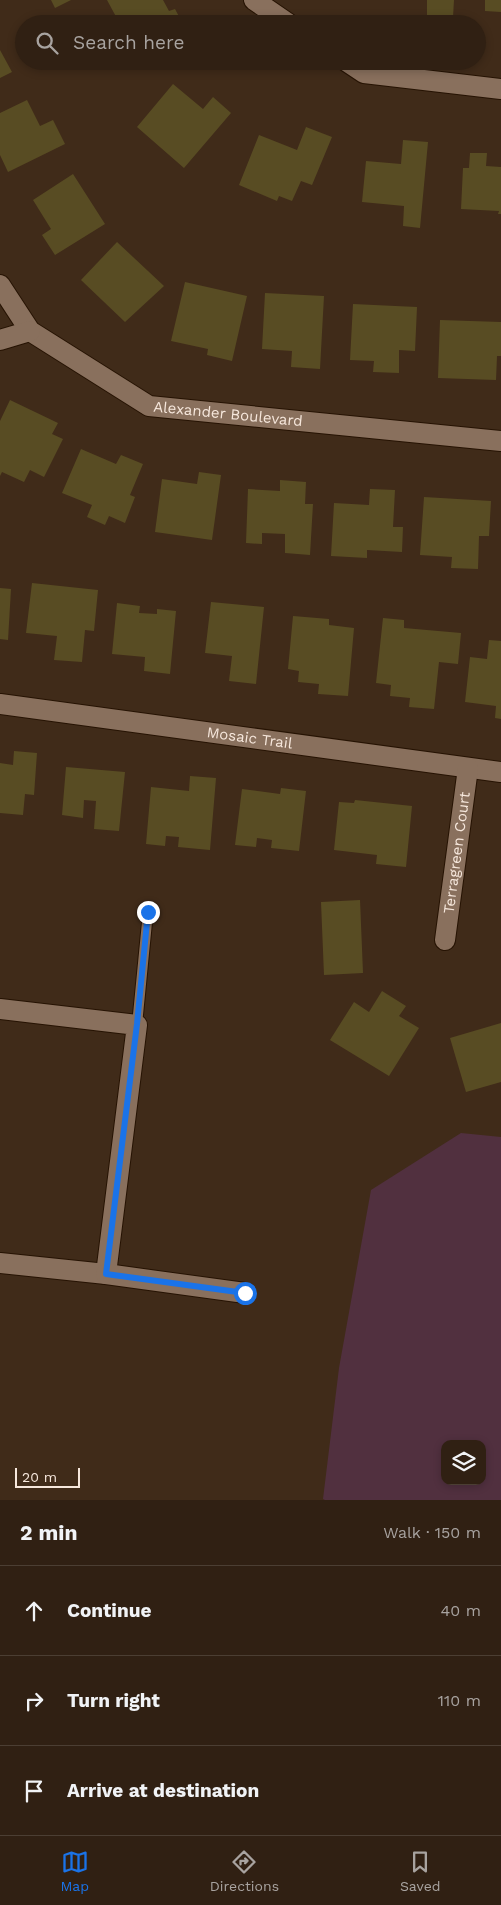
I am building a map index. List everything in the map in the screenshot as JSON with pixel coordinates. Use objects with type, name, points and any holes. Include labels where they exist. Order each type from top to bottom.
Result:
[{"type":"street","points":[[254,0],[276,15]]},
{"type":"street","points":[[360,70],[364,73],[501,89]]},
{"type":"street","name":"Alexander Boulevard","points":[[0,285],[30,331],[148,406],[501,441]]},
{"type":"street","points":[[0,340],[30,331]]},
{"type":"street","name":"Mosaic Trail","points":[[0,704],[501,772]]},
{"type":"street","name":"Terragreen Court","points":[[445,940],[468,768]]},
{"type":"street","points":[[0,1009],[137,1024],[106,1274]]},
{"type":"street","points":[[0,1264],[106,1274],[245,1293]]},
{"type":"lane","points":[[137,1024],[148,912]]},
{"type":"shaded area","points":[[461,1133],[501,1137],[501,1500],[323,1499],[339,1368],[371,1190]]},
{"type":"building","points":[[51,0],[71,0],[55,8]]},
{"type":"building","points":[[107,0],[163,0],[169,11],[175,9],[178,15],[115,15]]},
{"type":"building","points":[[427,0],[454,0],[453,15],[427,15]]},
{"type":"building","points":[[485,0],[501,0],[501,12],[485,11]]},
{"type":"building","points":[[0,50],[12,72],[0,78]]},
{"type":"building","points":[[173,84],[203,109],[213,97],[231,113],[184,168],[137,127]]},
{"type":"building","points":[[27,100],[40,126],[53,120],[65,144],[8,172],[0,155],[0,113]]},
{"type":"building","points":[[306,127],[332,137],[312,185],[301,181],[292,201],[279,196],[277,201],[239,185],[259,135],[297,150]]},
{"type":"building","points":[[403,140],[428,142],[420,228],[403,226],[404,206],[362,202],[366,161],[401,164]]},
{"type":"building","points":[[470,153],[487,153],[486,166],[501,167],[501,214],[498,214],[499,211],[461,209],[463,168],[469,168]]},
{"type":"building","points":[[73,174],[105,224],[55,255],[42,235],[51,229],[33,200]]},
{"type":"building","points":[[117,242],[164,286],[125,322],[81,280]]},
{"type":"building","points":[[185,282],[247,296],[232,361],[207,355],[208,349],[171,341]]},
{"type":"building","points":[[265,293],[324,296],[320,369],[291,367],[292,351],[262,349]]},
{"type":"building","points":[[353,304],[417,307],[415,351],[399,350],[399,373],[373,372],[374,361],[350,360]]},
{"type":"building","points":[[440,320],[501,322],[501,356],[497,356],[496,380],[438,378]]},
{"type":"building","points":[[10,400],[58,423],[52,434],[63,439],[44,477],[30,470],[24,482],[2,472],[0,476],[0,421]]},
{"type":"building","points":[[81,449],[116,464],[121,455],[143,464],[130,495],[135,497],[125,523],[109,516],[105,525],[87,517],[92,505],[62,493]]},
{"type":"building","points":[[199,472],[221,475],[212,540],[155,532],[162,479],[197,484]]},
{"type":"building","points":[[280,480],[306,482],[305,504],[313,504],[310,555],[285,553],[285,534],[262,533],[262,544],[246,543],[248,489],[280,491]]},
{"type":"building","points":[[370,489],[395,490],[393,527],[403,527],[402,552],[367,550],[367,558],[331,556],[334,503],[369,505]]},
{"type":"building","points":[[424,497],[491,501],[489,536],[479,536],[478,569],[451,568],[452,557],[420,555]]},
{"type":"building","points":[[32,583],[98,590],[94,631],[85,630],[82,662],[54,660],[57,636],[26,633]]},
{"type":"building","points":[[0,588],[11,589],[8,640],[0,639]]},
{"type":"building","points":[[211,602],[264,607],[256,684],[229,681],[232,656],[205,653]]},
{"type":"building","points":[[117,603],[140,606],[139,613],[157,614],[157,609],[176,611],[170,674],[144,671],[145,657],[112,654]]},
{"type":"building","points":[[293,616],[329,619],[329,625],[354,628],[348,696],[318,694],[319,684],[298,682],[299,671],[288,669]]},
{"type":"building","points":[[383,618],[404,620],[404,628],[461,633],[458,664],[439,662],[434,709],[409,707],[410,698],[390,696],[391,685],[376,683]]},
{"type":"building","points":[[489,640],[501,641],[501,719],[495,718],[496,706],[465,702],[470,657],[487,659]]},
{"type":"building","points":[[14,751],[37,753],[34,795],[25,794],[23,815],[0,813],[0,763],[13,765]]},
{"type":"building","points":[[66,767],[125,772],[119,831],[94,829],[96,801],[84,800],[83,818],[62,815]]},
{"type":"building","points":[[190,776],[216,778],[210,850],[178,847],[179,837],[166,836],[165,846],[146,844],[151,787],[189,791]]},
{"type":"building","points":[[281,788],[306,791],[299,851],[271,848],[272,840],[257,838],[256,847],[235,845],[242,789],[280,794]]},
{"type":"building","points":[[355,800],[412,806],[406,867],[376,864],[377,855],[334,850],[339,802],[354,803]]},
{"type":"building","points":[[360,900],[363,973],[324,975],[321,902]]},
{"type":"building","points":[[382,991],[406,1006],[399,1016],[419,1028],[389,1076],[330,1040],[354,1002],[369,1012]]},
{"type":"building","points":[[501,1023],[501,1082],[466,1092],[450,1038]]},
{"type":"route","points":[[148,912],[137,1024],[106,1274],[245,1293]]}]
